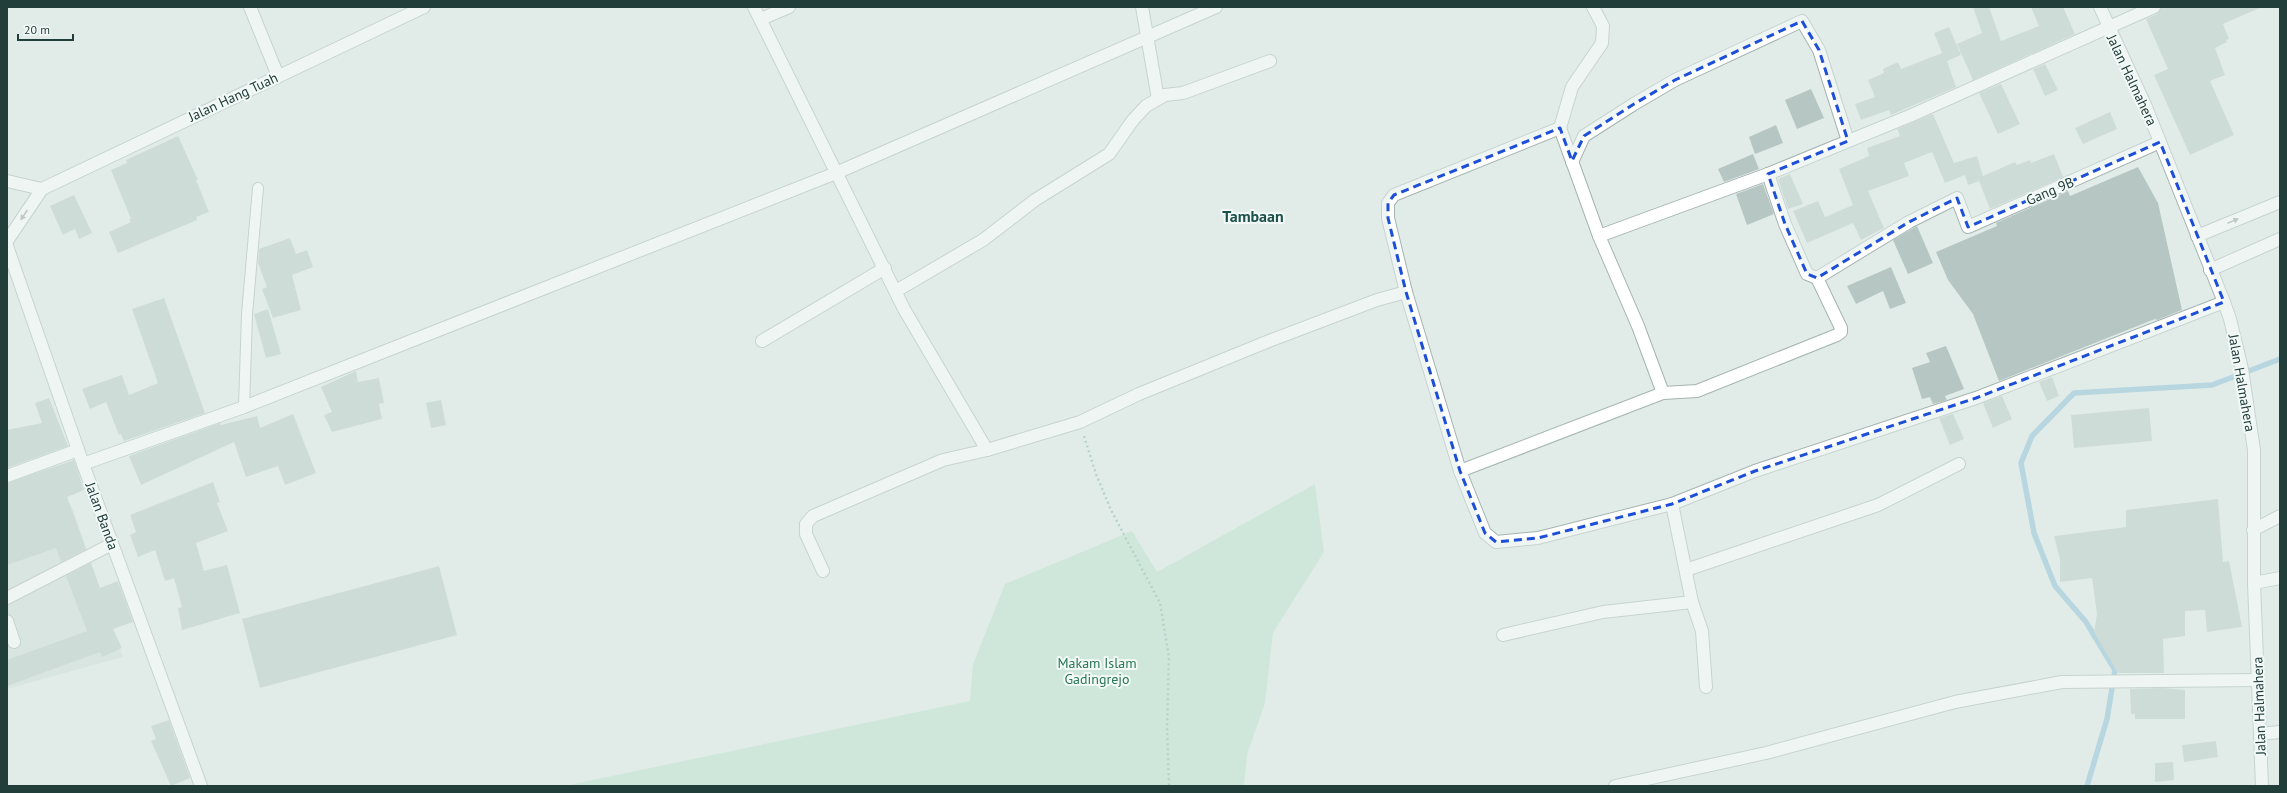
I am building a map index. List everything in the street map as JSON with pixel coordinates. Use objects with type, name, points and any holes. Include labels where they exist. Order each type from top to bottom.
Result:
[{"type":"street","points":[[250,7],[278,76]]},
{"type":"street","name":"Jalan Hang Tuah","points":[[42,189],[424,7]]},
{"type":"street","points":[[754,7],[761,18],[904,309],[987,450]]},
{"type":"street","points":[[761,18],[789,7]]},
{"type":"street","points":[[1142,7],[1158,99]]},
{"type":"street","points":[[83,464],[244,407],[836,173],[1146,36],[1216,7]]},
{"type":"street","points":[[1593,7],[1603,26],[1602,43],[1572,87],[1565,104],[1560,128],[1599,236],[1638,326],[1663,393]]},
{"type":"street","name":"Jalan Halmahera","points":[[2100,7],[2160,142],[2224,302],[2230,319],[2242,369],[2254,450],[2254,583],[2262,786]]},
{"type":"street","points":[[1599,236],[1768,174],[1972,90],[2154,7]]},
{"type":"street","points":[[1572,162],[1584,136],[1634,104],[1675,80],[1802,21],[1819,50],[1848,141]]},
{"type":"street","points":[[896,290],[983,240],[1035,200],[1109,154],[1132,120],[1146,106],[1171,94],[1183,94],[1270,61]]},
{"type":"street","points":[[1560,128],[1394,195],[1388,203],[1388,218],[1406,292],[1460,471],[1485,533],[1496,542],[1538,538],[1672,504],[1755,471],[1976,398],[2224,302]]},
{"type":"street","name":"Gang 9B","points":[[1816,278],[1909,222],[1957,198],[1968,227],[2160,142]]},
{"type":"street","points":[[1460,471],[1663,393],[1697,390],[1837,335],[1841,328],[1816,278],[1807,274],[1785,224],[1768,174]]},
{"type":"street","points":[[7,181],[42,189],[7,242]]},
{"type":"street","points":[[2197,236],[2280,202]]},
{"type":"street","points":[[2210,270],[2280,238]]},
{"type":"street","name":"Jalan Banda","points":[[7,246],[83,464],[201,786]]},
{"type":"street","points":[[762,341],[885,268]]},
{"type":"street","points":[[823,571],[806,534],[806,524],[813,516],[943,460],[987,450],[1080,422],[1139,394],[1269,341],[1377,300],[1406,292]]},
{"type":"street","points":[[7,476],[78,450]]},
{"type":"street","points":[[1686,570],[1878,505],[1959,464]]},
{"type":"street","points":[[1672,504],[1692,602],[1702,631],[1706,687]]},
{"type":"street","points":[[2254,530],[2280,516]]},
{"type":"street","points":[[7,598],[112,544]]},
{"type":"street","points":[[2254,583],[2280,578]]},
{"type":"street","points":[[1503,635],[1603,612],[1692,602]]},
{"type":"street","points":[[7,621],[14,642]]},
{"type":"street","points":[[1615,786],[1766,754],[1955,702],[2062,682],[2258,680]]},
{"type":"street","points":[[2260,734],[2280,732]]},
{"type":"lane","points":[[244,407],[247,314],[258,188]]},
{"type":"path","points":[[1080,422],[1096,474],[1111,510],[1160,603],[1169,657],[1167,727],[1169,786]]},
{"type":"highlighted area","points":[[1802,21],[1819,50],[1848,141],[1768,174],[1785,224],[1807,274],[1817,278],[1909,222],[1957,198],[1968,227],[2160,142],[2224,302],[1976,398],[1755,471],[1672,504],[1538,538],[1496,542],[1485,533],[1460,471],[1406,292],[1388,218],[1388,203],[1394,195],[1560,128],[1572,161],[1584,136],[1634,104],[1675,80]]},
{"type":"shaded area","points":[[62,493],[73,509],[123,657],[7,689],[7,512]]},
{"type":"green space","name":"Makam Islam Gadingrejo","points":[[1315,484],[1324,552],[1273,633],[1265,703],[1247,755],[1244,786],[564,786],[970,701],[973,664],[1005,584],[1132,531],[1157,572]]},
{"type":"building","points":[[1973,7],[1989,7],[2001,41],[2039,26],[2031,7],[2063,7],[2075,34],[1973,80],[1957,44],[1982,33]]},
{"type":"building","points":[[2161,7],[2262,7],[2223,24],[2229,39],[2226,40],[2227,42],[2215,48],[2225,75],[2210,81],[2234,135],[2190,155],[2154,75],[2168,69],[2146,19],[2157,14]]},
{"type":"building","points":[[1949,27],[1961,55],[1947,61],[1956,87],[1891,115],[1889,110],[1861,120],[1855,104],[1875,97],[1868,80],[1884,73],[1883,69],[1898,62],[1901,69],[1942,53],[1934,33]]},
{"type":"building","points":[[2045,64],[2058,90],[2045,96],[2033,69]]},
{"type":"building","points":[[2001,84],[2020,124],[1998,134],[1979,93]]},
{"type":"building","points":[[1811,89],[1824,118],[1797,129],[1785,100]]},
{"type":"building","points":[[2110,112],[2117,129],[2083,144],[2075,128]]},
{"type":"building","points":[[1933,114],[1954,163],[1977,156],[1983,176],[2015,162],[2017,165],[2030,160],[2031,163],[2054,154],[2063,177],[1990,209],[1979,181],[1968,185],[1965,175],[1945,183],[1932,152],[1904,163],[1909,176],[1868,191],[1884,228],[1861,240],[1853,223],[1807,243],[1793,211],[1818,201],[1825,217],[1853,205],[1839,169],[1869,156],[1867,148],[1900,136],[1897,129]]},
{"type":"building","points":[[1776,125],[1783,143],[1755,154],[1749,137]]},
{"type":"building","points":[[178,136],[198,180],[196,180],[209,212],[196,217],[197,220],[118,253],[109,232],[131,222],[129,219],[131,219],[111,170],[127,163],[126,160]]},
{"type":"building","points":[[1753,154],[1759,169],[1724,182],[1718,169]]},
{"type":"building","points":[[2138,167],[2158,203],[2182,310],[2157,320],[2155,319],[1999,381],[1973,314],[1948,280],[1936,252],[1997,226],[1996,223],[2068,191],[2070,196]]},
{"type":"building","points":[[1790,174],[1803,204],[1788,209],[1778,179]]},
{"type":"building","points":[[1763,184],[1774,214],[1747,225],[1736,194]]},
{"type":"building","points":[[74,195],[92,233],[79,239],[75,229],[63,235],[50,206]]},
{"type":"building","points":[[1917,226],[1933,263],[1908,274],[1893,240]]},
{"type":"building","points":[[290,238],[296,254],[307,250],[313,267],[292,275],[301,310],[273,318],[262,289],[267,287],[258,263],[259,249]]},
{"type":"building","points":[[1891,267],[1906,303],[1890,309],[1883,291],[1856,304],[1847,286]]},
{"type":"building","points":[[164,298],[205,413],[124,441],[121,434],[119,435],[106,402],[90,409],[82,389],[122,375],[129,395],[158,383],[132,309]]},
{"type":"building","points":[[268,309],[281,354],[266,358],[254,314]]},
{"type":"building","points":[[1946,346],[1964,389],[1945,396],[1947,400],[1933,404],[1930,397],[1922,399],[1912,368],[1930,362],[1926,353]]},
{"type":"building","points":[[356,371],[358,382],[379,378],[384,403],[379,404],[382,419],[332,432],[324,415],[332,412],[321,387]]},
{"type":"building","points":[[2052,377],[2059,396],[2047,401],[2039,382]]},
{"type":"building","points":[[2002,396],[2012,419],[1993,428],[1983,403]]},
{"type":"building","points":[[49,398],[68,446],[7,468],[7,430],[42,423],[35,403]]},
{"type":"building","points":[[441,400],[446,425],[431,428],[426,403]]},
{"type":"building","points":[[2149,408],[2152,441],[2074,448],[2071,415]]},
{"type":"building","points":[[293,414],[316,473],[285,485],[278,466],[246,477],[234,442],[141,485],[129,456],[220,423],[221,425],[257,416],[260,428]]},
{"type":"building","points":[[1953,414],[1964,439],[1950,445],[1939,418]]},
{"type":"building","points":[[74,460],[84,490],[67,497],[86,549],[61,562],[56,548],[7,565],[7,483]]},
{"type":"building","points":[[213,482],[220,502],[217,503],[228,531],[196,543],[204,571],[227,565],[240,613],[182,630],[178,608],[182,607],[174,578],[165,581],[155,550],[138,557],[130,535],[136,532],[130,515]]},
{"type":"building","points":[[2218,499],[2223,562],[2229,561],[2242,627],[2207,632],[2205,610],[2185,611],[2185,636],[2163,639],[2164,673],[2118,673],[2094,632],[2097,614],[2092,578],[2060,582],[2060,559],[2054,536],[2126,527],[2126,510]]},
{"type":"building","points":[[91,563],[100,588],[118,581],[133,622],[113,629],[122,648],[102,657],[100,652],[7,686],[7,660],[87,631],[66,576]]},
{"type":"building","points":[[439,566],[457,635],[260,688],[242,619]]},
{"type":"building","points":[[2164,688],[2185,690],[2185,719],[2135,719],[2135,714],[2131,714],[2130,689]]},
{"type":"building","points":[[169,720],[190,778],[171,786],[151,741],[156,739],[151,726]]},
{"type":"building","points":[[2216,741],[2218,757],[2184,762],[2182,745]]},
{"type":"building","points":[[2173,762],[2174,780],[2155,782],[2155,763]]},
{"type":"waterway","points":[[2087,786],[2107,719],[2115,670],[2086,622],[2055,586],[2034,533],[2021,463],[2032,436],[2074,393],[2212,385],[2280,359]]},
{"type":"district","name":"Tambaan","points":[[1253,216]]}]
